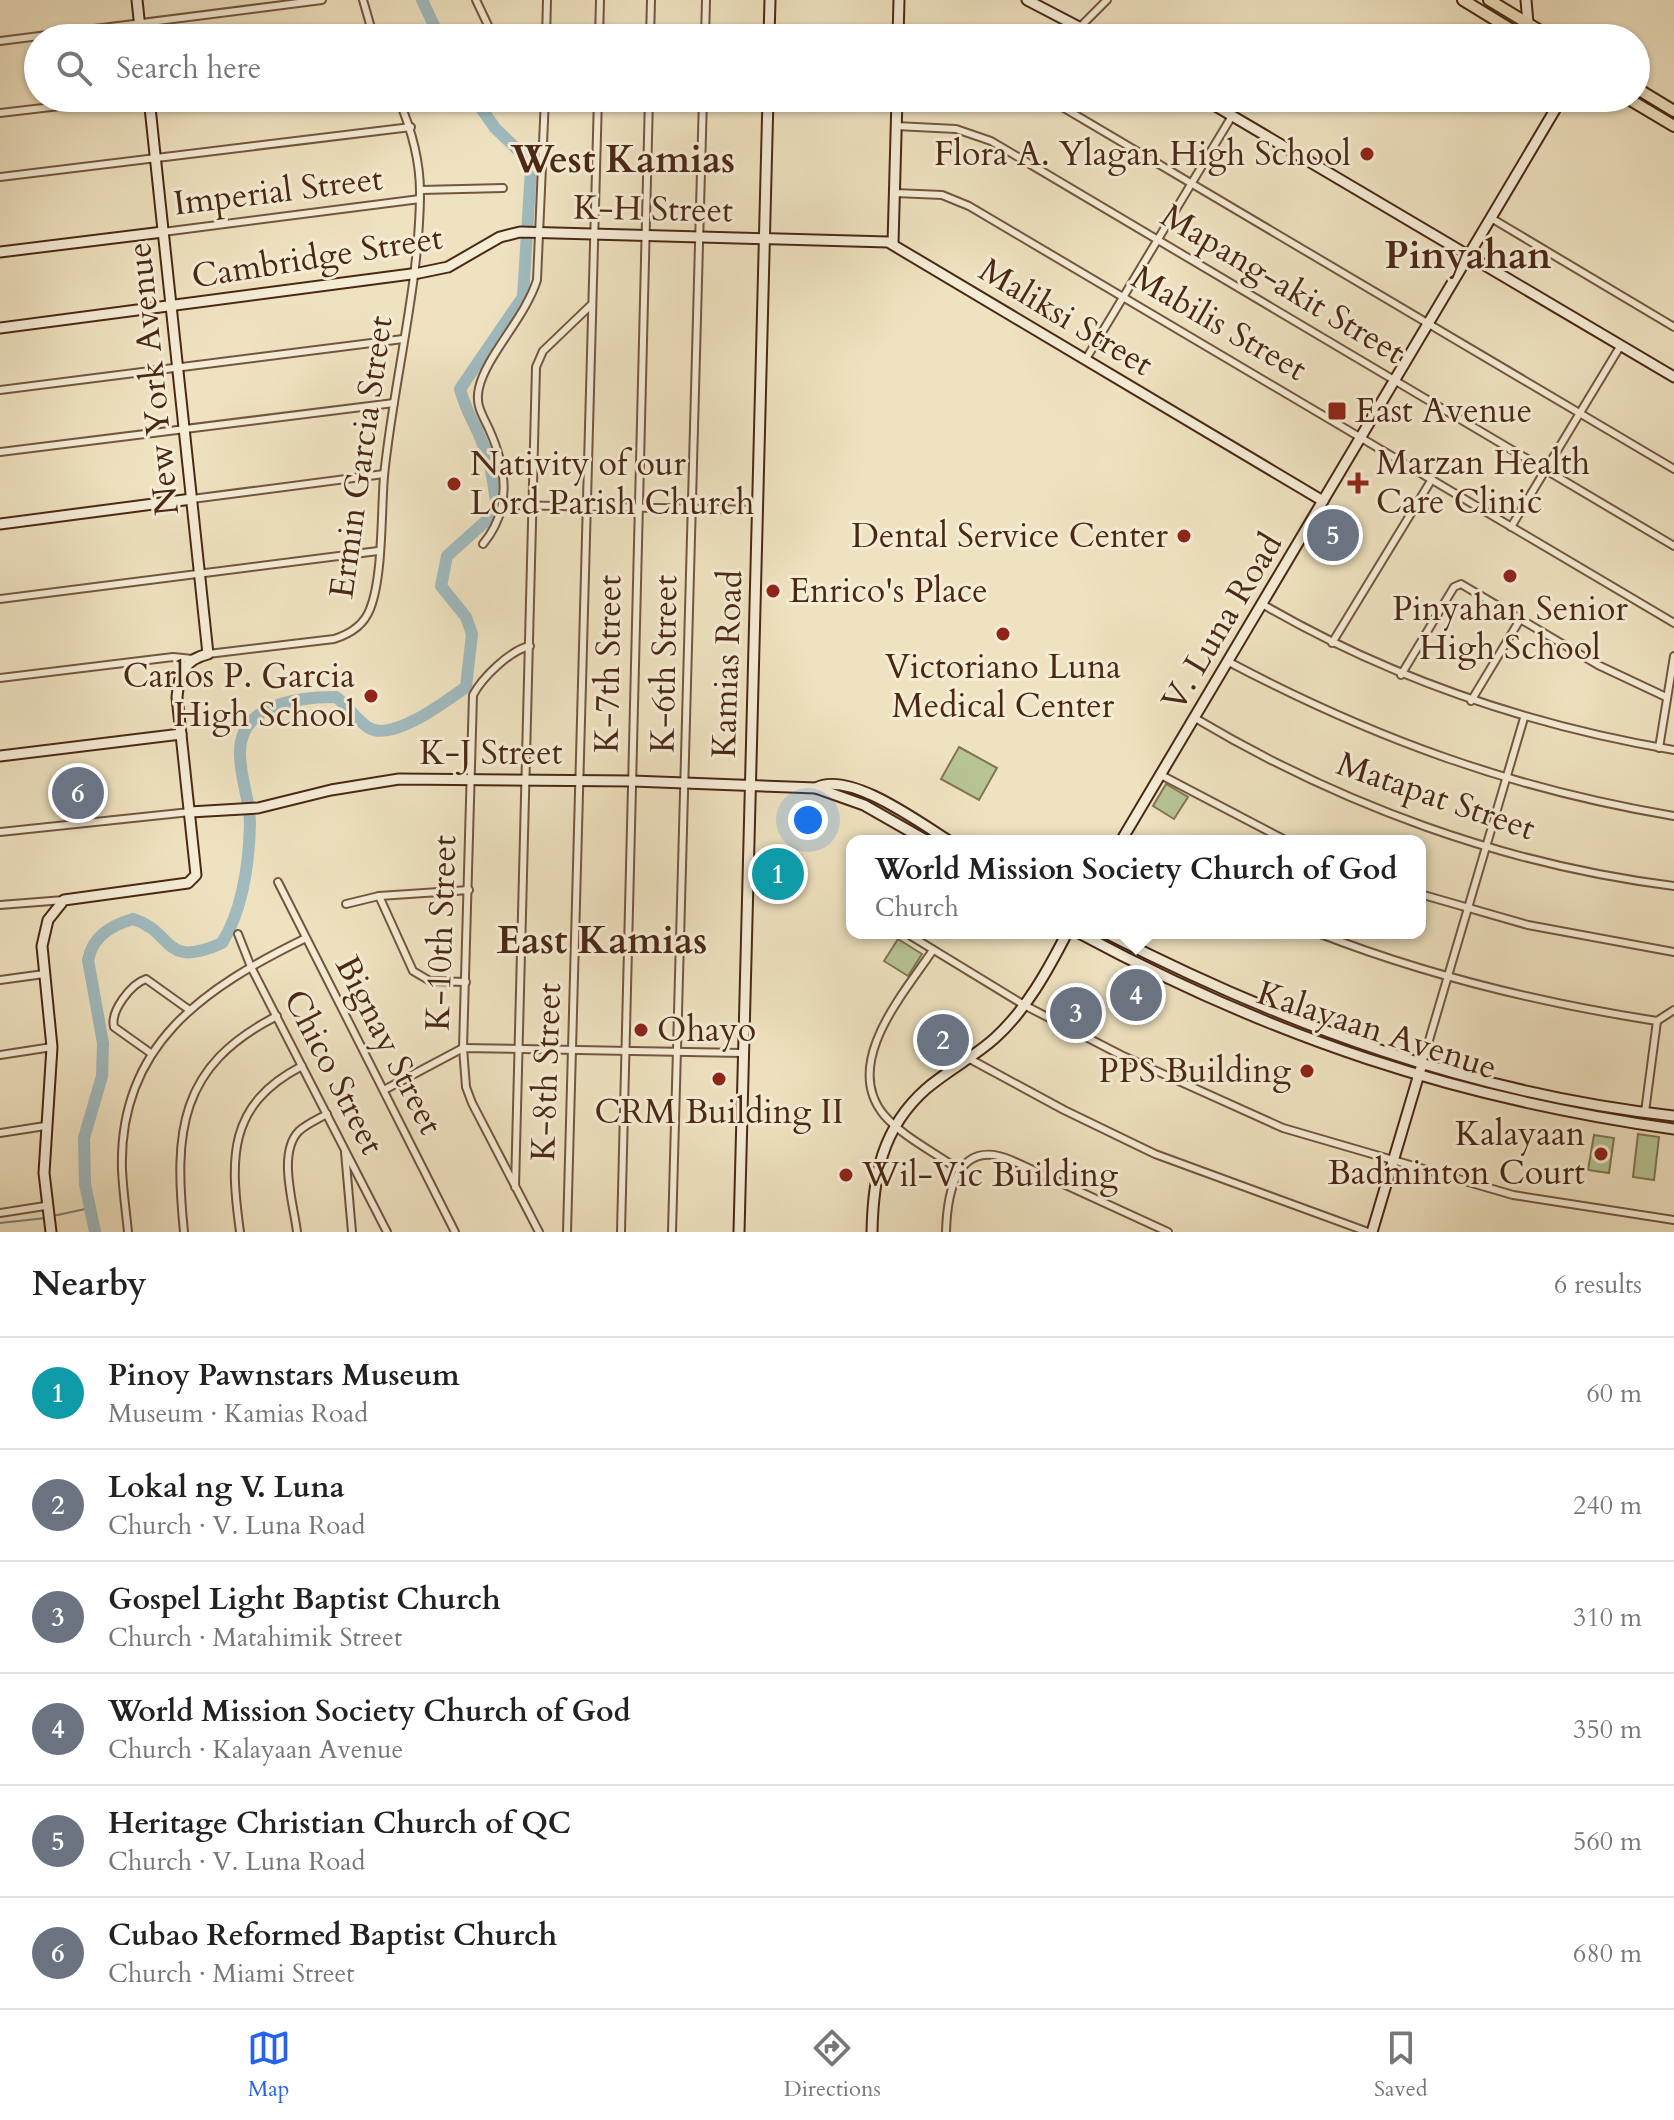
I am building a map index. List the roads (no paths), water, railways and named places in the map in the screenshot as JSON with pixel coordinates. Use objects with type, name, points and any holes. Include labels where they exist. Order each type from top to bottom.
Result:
[{"type":"main road","points":[[1463,0],[1502,24]]},
{"type":"main road","points":[[1497,2],[1528,23]]},
{"type":"main road","points":[[1650,96],[1674,111]]},
{"type":"main road","points":[[1650,112],[1674,126]]},
{"type":"street","points":[[137,0],[140,23]]},
{"type":"street","points":[[132,24],[322,0]]},
{"type":"street","points":[[363,0],[370,24]]},
{"type":"street","points":[[476,0],[487,24]]},
{"type":"street","points":[[546,24],[547,0]]},
{"type":"street","points":[[599,24],[600,0]]},
{"type":"street","points":[[650,24],[651,0]]},
{"type":"street","points":[[705,24],[706,0]]},
{"type":"street","points":[[769,24],[770,0]]},
{"type":"street","points":[[898,24],[899,0]]},
{"type":"street","points":[[1027,0],[1077,24]]},
{"type":"street","points":[[1083,24],[1107,0]]},
{"type":"street","points":[[1526,0],[1528,23]]},
{"type":"street","points":[[0,41],[24,38]]},
{"type":"street","points":[[0,113],[24,110]]},
{"type":"street","name":"New York Avenue","points":[[151,112],[208,654]]},
{"type":"street","name":"Ermin Garcia Street","points":[[193,659],[208,654],[334,639],[352,631],[370,608],[421,190],[411,127],[404,112]]},
{"type":"street","points":[[483,544],[498,524],[505,505],[497,449],[479,410],[479,386],[531,300],[537,280],[544,112]]},
{"type":"street","name":"K-8th Street","points":[[567,1232],[598,112]]},
{"type":"street","name":"K-7th Street","points":[[621,1232],[649,112]]},
{"type":"street","name":"K-6th Street","points":[[672,1232],[687,783],[703,112]]},
{"type":"street","name":"Kamias Road","points":[[739,1232],[768,112]]},
{"type":"street","points":[[893,244],[896,112]]},
{"type":"street","points":[[1071,112],[1674,469]]},
{"type":"street","points":[[1225,112],[1674,377]]},
{"type":"street","name":"V. Luna Road","points":[[1126,835],[1554,112]]},
{"type":"street","points":[[1086,359],[1232,116]]},
{"type":"street","name":"Mapang-akit Street","points":[[896,126],[972,132],[1674,546]]},
{"type":"street","points":[[0,177],[411,127]]},
{"type":"street","points":[[421,190],[503,188]]},
{"type":"street","name":"Mabilis Street","points":[[895,193],[951,197],[1674,623]]},
{"type":"street","name":"Imperial Street","points":[[0,252],[420,199]]},
{"type":"street","points":[[1491,218],[1674,327]]},
{"type":"street","name":"Cambridge Street","points":[[0,328],[412,274],[448,267],[500,237],[538,232]]},
{"type":"street","name":"K-H Street","points":[[538,232],[764,238]]},
{"type":"street","name":"Maliksi Street","points":[[764,238],[893,244],[1323,501]]},
{"type":"street","points":[[515,1187],[537,360],[592,304]]},
{"type":"street","points":[[0,390],[403,339]]},
{"type":"street","points":[[1511,527],[1621,345]]},
{"type":"street","points":[[0,452],[394,403]]},
{"type":"street","points":[[0,524],[384,474]]},
{"type":"street","points":[[1332,643],[1432,479]]},
{"type":"street","points":[[505,505],[757,510]]},
{"type":"street","points":[[0,599],[378,551]]},
{"type":"street","points":[[1401,675],[1454,587],[1468,586],[1622,678],[1666,697]]},
{"type":"street","points":[[1262,604],[1332,643],[1401,675],[1471,701],[1524,718],[1674,750]]},
{"type":"street","points":[[1471,701],[1521,618]]},
{"type":"street","name":"K-10th Street","points":[[530,646],[521,648],[475,691],[463,1048],[466,1087],[539,1232]]},
{"type":"street","points":[[1659,748],[1674,656]]},
{"type":"street","points":[[0,678],[173,657],[193,659]]},
{"type":"street","points":[[0,905],[64,900],[191,882],[196,870],[177,697],[179,678],[193,659]]},
{"type":"street","points":[[1229,662],[1374,733],[1506,780],[1674,816]]},
{"type":"street","name":"Matapat Street","points":[[1195,718],[1338,792],[1486,846],[1603,874],[1674,886]]},
{"type":"street","points":[[968,1058],[1155,1154],[1370,1232],[1524,718]]},
{"type":"street","points":[[0,756],[181,734]]},
{"type":"street","points":[[1161,775],[1276,835]]},
{"type":"street","name":"K-J Street","points":[[190,812],[258,808],[375,781],[471,778],[750,786]]},
{"type":"street","points":[[816,788],[827,784],[852,788],[893,807],[939,835]]},
{"type":"street","points":[[750,786],[816,788],[864,805],[916,835]]},
{"type":"street","points":[[0,832],[190,812]]},
{"type":"street","name":"Bignay Street","points":[[278,882],[304,939],[455,1232]]},
{"type":"street","points":[[346,904],[379,896],[469,890]]},
{"type":"street","points":[[379,896],[413,971],[430,981],[466,982]]},
{"type":"street","points":[[1426,896],[1590,939],[1674,952]]},
{"type":"street","points":[[51,1232],[45,1206],[45,1126],[52,1047],[42,946],[46,928],[64,900]]},
{"type":"street","name":"Chico Street","points":[[238,934],[251,967],[387,1232]]},
{"type":"street","points":[[128,1232],[122,1168],[127,1121],[152,1054],[188,1009],[251,967],[304,939]]},
{"type":"street","points":[[916,939],[1024,1005],[1184,1087],[1283,1128],[1513,1195],[1674,1220]]},
{"type":"street","points":[[872,1232],[877,1169],[896,1125],[926,1089],[995,1038],[1024,1005],[1063,939]]},
{"type":"street","name":"Kalayaan Avenue","points":[[1091,939],[1248,1017],[1418,1077],[1564,1112],[1674,1129]]},
{"type":"street","name":"Kalayaan Avenue","points":[[1118,939],[1228,993],[1422,1064],[1566,1101],[1674,1116]]},
{"type":"street","points":[[1336,939],[1447,977],[1551,1003],[1657,1021],[1674,1010]]},
{"type":"street","points":[[933,950],[888,1019],[872,1054],[873,1093],[882,1113],[959,1170]]},
{"type":"street","points":[[0,980],[44,974]]},
{"type":"street","points":[[152,1054],[114,1027],[112,1020],[125,996],[146,979],[188,1009]]},
{"type":"street","points":[[184,1232],[178,1169],[187,1109],[205,1075],[231,1044],[277,1016]]},
{"type":"street","points":[[1643,1124],[1657,1021]]},
{"type":"street","points":[[0,1055],[52,1047]]},
{"type":"street","points":[[384,1090],[463,1048],[743,1053]]},
{"type":"street","points":[[240,1232],[233,1169],[239,1133],[256,1101],[269,1087],[302,1066]]},
{"type":"street","points":[[297,1232],[289,1171],[291,1145],[300,1131],[327,1114]]},
{"type":"street","points":[[0,1133],[45,1126]]},
{"type":"street","points":[[345,1149],[352,1232]]},
{"type":"street","points":[[946,1232],[948,1196],[959,1170],[976,1158],[1003,1157],[1168,1232]]},
{"type":"street","points":[[0,1213],[45,1206]]},
{"type":"waterway","points":[[422,0],[433,24]]},
{"type":"waterway","points":[[95,1232],[85,1184],[84,1138],[102,1076],[103,1043],[88,960],[98,938],[133,919],[146,925],[179,951],[203,950],[222,943],[240,901],[248,855],[250,815],[240,751],[250,722],[262,713],[291,701],[336,697],[360,721],[379,731],[419,718],[466,687],[472,634],[466,617],[441,586],[447,556],[497,511],[488,459],[460,389],[523,297],[531,169],[526,158],[495,128],[484,112]]},
{"type":"waterway","points":[[53,1216],[90,1208]]},
{"type":"waterway","points":[[0,1223],[46,1218]]},
{"type":"place","name":"Flora A. Ylagan High School","points":[[1367,154]]},
{"type":"place","name":"East Avenue","points":[[1337,411]]},
{"type":"place","name":"Marzan Health Care Clinic","points":[[1358,483]]},
{"type":"place","name":"Nativity of our Lord Parish Church","points":[[454,484]]},
{"type":"place","name":"Heritage Christian Church of QC","points":[[1333,535]]},
{"type":"place","name":"Dental Service Center","points":[[1184,536]]},
{"type":"place","name":"Pinyahan Senior High School","points":[[1510,576]]},
{"type":"place","name":"Enrico's Place","points":[[773,591]]},
{"type":"place","name":"Victoriano Luna Medical Center","points":[[1003,634]]},
{"type":"place","name":"Carlos P. Garcia High School","points":[[371,696]]},
{"type":"place","name":"Cubao Reformed Baptist Church","points":[[78,793]]},
{"type":"place","name":"Pinoy Pawnstars Museum","points":[[778,874]]},
{"type":"place","name":"World Mission Society Church of God","points":[[1136,995]]},
{"type":"place","name":"Gospel Light Baptist Church","points":[[1076,1013]]},
{"type":"place","name":"Ohayo","points":[[641,1030]]},
{"type":"place","name":"Lokal ng V. Luna","points":[[943,1040]]},
{"type":"place","name":"PPS Building","points":[[1307,1071]]},
{"type":"place","name":"CRM Building II","points":[[719,1079]]},
{"type":"place","name":"Kalayaan Badminton Court","points":[[1601,1154]]},
{"type":"place","name":"Wil-Vic Building","points":[[846,1175]]},
{"type":"district","name":"West Kamias","points":[[623,160]]},
{"type":"district","name":"Pinyahan","points":[[1468,256]]},
{"type":"district","name":"East Kamias","points":[[602,941]]}]
